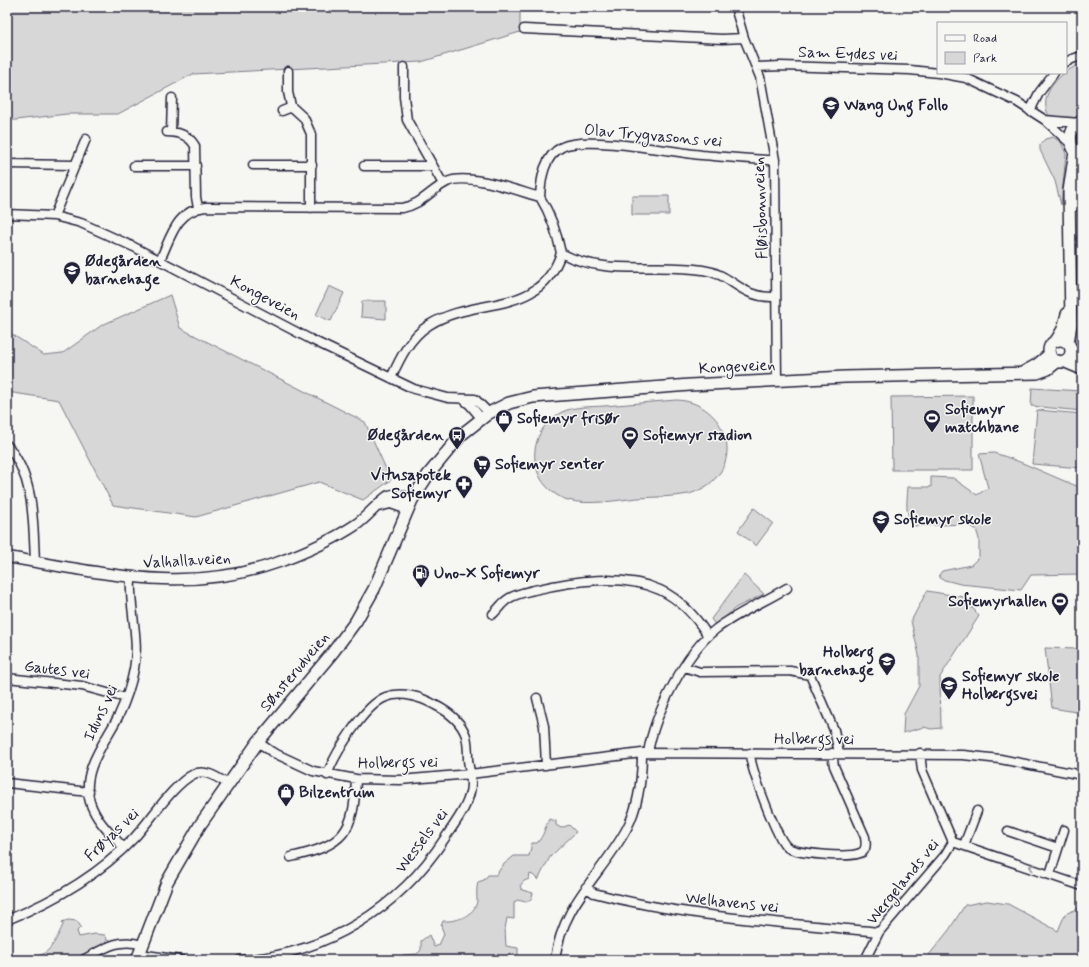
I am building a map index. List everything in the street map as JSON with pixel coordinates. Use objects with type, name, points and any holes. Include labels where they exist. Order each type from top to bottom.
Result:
[{"type":"main road","points":[[1057,359],[1069,356],[1072,324],[1070,302],[1071,212],[1069,191],[1076,151],[1072,132],[1080,122]]},
{"type":"main road","points":[[1071,212],[1082,172]]},
{"type":"main road","points":[[1070,302],[1065,324],[1056,341],[1050,346],[1057,359],[1082,370]]},
{"type":"main road","points":[[1056,341],[1062,340],[1082,360]]},
{"type":"main road","name":"Kongeveien","points":[[485,415],[509,403],[533,397],[690,385],[858,377],[1021,374],[1038,364],[1057,359]]},
{"type":"main road","name":"Sønsterudveien","points":[[139,953],[172,872],[228,784],[258,742],[336,648],[360,615],[374,589],[410,504],[447,450],[485,415]]},
{"type":"street","name":"Fløisbonnveien","points":[[735,7],[744,38],[757,67],[775,160],[777,381]]},
{"type":"street","points":[[524,29],[722,39],[744,38]]},
{"type":"street","points":[[1067,61],[1072,58],[1082,56]]},
{"type":"street","name":"Sam Eydes vei","points":[[757,67],[781,66],[937,73]]},
{"type":"street","points":[[404,67],[404,97],[407,120],[443,184]]},
{"type":"street","points":[[288,71],[288,92],[292,107],[304,118],[312,142],[311,208]]},
{"type":"street","name":"Sam Eydes vei","points":[[944,74],[966,78],[1017,102],[1045,120],[1076,151]]},
{"type":"street","points":[[1030,111],[1039,93],[1053,74]]},
{"type":"street","points":[[172,98],[169,132],[182,134],[193,143],[196,153],[196,197],[198,208]]},
{"type":"street","points":[[282,111],[292,107]]},
{"type":"street","name":"Sam Eydes vei","points":[[1045,120],[1080,122]]},
{"type":"street","points":[[54,216],[74,165],[86,140]]},
{"type":"street","name":"Olav Trygvasons vei","points":[[540,197],[541,181],[545,166],[554,152],[563,146],[584,142],[702,155],[775,160]]},
{"type":"street","points":[[7,164],[74,165]]},
{"type":"street","points":[[253,166],[312,165]]},
{"type":"street","points":[[134,166],[196,166]]},
{"type":"street","points":[[364,166],[432,166]]},
{"type":"street","points":[[160,260],[178,223],[185,214],[198,208],[402,208],[413,206],[422,202],[443,184],[460,179],[480,181],[540,197],[548,210],[556,229],[561,254],[554,272],[543,286],[525,297],[461,312],[429,325],[416,336],[400,357],[391,378]]},
{"type":"street","name":"Kongeveien","points":[[7,214],[54,216],[81,223],[160,260],[310,339],[414,389],[442,397],[464,400],[475,399],[485,415]]},
{"type":"street","points":[[561,254],[589,265],[703,270],[720,276],[754,296],[776,297]]},
{"type":"street","points":[[7,445],[22,467],[30,488],[35,562]]},
{"type":"street","name":"Valhallaveien","points":[[7,557],[131,578],[198,579],[229,575],[259,568],[322,544],[357,524],[378,506],[383,499],[391,495],[410,504]]},
{"type":"street","name":"Iduns vei","points":[[124,848],[100,821],[90,802],[88,792],[94,762],[126,698],[134,668],[137,646],[131,578]]},
{"type":"street","points":[[493,614],[508,598],[521,593],[569,583],[613,580],[643,584],[661,590],[685,607],[701,624],[708,636]]},
{"type":"street","points":[[555,960],[557,943],[565,921],[586,887],[608,858],[628,826],[640,791],[645,753],[656,724],[684,667],[693,653],[708,636],[728,621],[787,588]]},
{"type":"street","points":[[684,667],[700,672],[790,671],[810,675],[834,730],[836,753],[834,766],[865,837],[866,845],[860,854],[850,855],[806,852],[787,847],[777,829],[752,768],[750,753]]},
{"type":"street","name":"Gautes vei","points":[[7,678],[82,686],[126,698]]},
{"type":"street","name":"Wessels vei","points":[[240,960],[287,952],[330,938],[372,915],[389,903],[423,869],[458,818],[470,794],[471,785],[466,737],[456,719],[428,700],[412,695],[395,695],[380,700],[365,714],[332,761],[327,775]]},
{"type":"street","points":[[536,698],[544,732],[546,765]]},
{"type":"street","name":"Holbergs vei","points":[[258,742],[300,766],[327,775],[356,779],[400,780],[470,774],[645,753],[962,754],[992,758],[1082,775]]},
{"type":"street","name":"Wergelands vei","points":[[865,960],[879,932],[945,855],[953,842],[922,770],[920,754]]},
{"type":"street","name":"Frøyas vei","points":[[7,920],[63,894],[94,873],[124,848],[179,786],[193,774],[206,773],[228,784]]},
{"type":"street","points":[[291,857],[328,845],[337,840],[347,830],[353,816],[356,779]]},
{"type":"street","points":[[7,783],[88,792]]},
{"type":"street","points":[[964,845],[977,811]]},
{"type":"street","points":[[1008,830],[1058,848]]},
{"type":"street","points":[[1050,874],[1064,830]]},
{"type":"street","points":[[953,842],[1082,886]]},
{"type":"street","name":"Welhavens vei","points":[[586,887],[594,893],[656,908],[730,918],[879,932]]},
{"type":"street","points":[[82,960],[121,942],[130,942],[139,953],[181,960]]},
{"type":"green space","points":[[7,7],[520,7],[520,32],[421,62],[193,74],[118,114],[67,114],[7,121]]},
{"type":"green space","points":[[1082,63],[1082,114],[1074,120],[1067,122],[1050,118],[1046,109],[1048,92],[1059,78],[1064,74],[1067,74],[1067,71]]},
{"type":"green space","points":[[1053,137],[1061,142],[1066,154],[1061,205],[1055,181],[1040,150],[1040,145],[1045,139]]},
{"type":"green space","points":[[632,196],[669,196],[669,215],[632,215]]},
{"type":"green space","points":[[329,286],[344,293],[331,321],[316,315]]},
{"type":"green space","points":[[170,295],[180,328],[365,422],[391,480],[363,500],[319,482],[196,517],[113,505],[59,400],[7,392],[7,331],[44,355],[63,353],[102,325]]},
{"type":"green space","points":[[362,301],[386,301],[386,319],[361,317]]},
{"type":"green space","points":[[1032,388],[1082,391],[1082,411],[1031,406]]},
{"type":"green space","name":"Sofiemyr matchbane","points":[[973,396],[973,470],[892,470],[891,397]]},
{"type":"green space","points":[[676,400],[692,403],[705,410],[716,420],[724,432],[727,446],[726,460],[720,473],[708,485],[692,493],[683,495],[603,502],[576,502],[556,495],[543,483],[536,465],[536,446],[539,436],[544,428],[550,420],[558,414],[577,408]]},
{"type":"green space","points":[[1037,410],[1082,414],[1082,468],[1032,464]]},
{"type":"green space","points":[[994,453],[1082,488],[1082,534],[1078,538],[1080,545],[1082,546],[1082,574],[1031,575],[1021,590],[960,584],[941,579],[939,575],[942,571],[971,565],[979,557],[979,539],[976,529],[966,524],[915,526],[908,513],[908,487],[931,487],[931,477],[953,478],[977,495],[988,488],[979,454]]},
{"type":"green space","points":[[754,508],[773,523],[756,546],[738,531]]},
{"type":"green space","points":[[744,575],[764,594],[735,608],[716,626],[711,619]]},
{"type":"green space","points":[[927,591],[964,597],[979,616],[940,677],[941,728],[931,729],[924,727],[903,733],[904,714],[919,686],[919,655],[911,621]]},
{"type":"green space","points":[[1045,648],[1078,649],[1082,652],[1082,713],[1052,708]]},
{"type":"green space","points":[[549,819],[556,821],[556,825],[561,828],[569,825],[576,832],[550,857],[538,880],[530,874],[529,879],[524,881],[520,886],[522,890],[533,893],[531,900],[526,902],[517,900],[514,903],[514,919],[507,918],[505,929],[506,946],[518,948],[518,960],[451,960],[449,958],[440,960],[401,960],[403,955],[417,954],[421,950],[421,941],[429,935],[434,947],[439,945],[444,934],[441,926],[443,921],[459,919],[473,911],[477,901],[478,882],[484,880],[488,875],[496,875],[503,865],[514,856],[529,856],[532,843],[537,843],[543,834]]},
{"type":"green space","points":[[987,901],[1008,904],[1058,931],[1065,914],[1082,907],[1082,960],[925,960],[949,930],[965,905]]},
{"type":"green space","points":[[68,920],[77,921],[81,927],[77,931],[79,937],[95,934],[105,935],[107,939],[106,944],[70,960],[14,960],[35,957],[43,954],[50,948],[56,939],[63,925],[62,922]]},
{"type":"place","name":"Wang Ung Follo","points":[[831,120]]},
{"type":"place","name":"Ødegården barnehage","points":[[72,285]]},
{"type":"place","name":"Sofiemyr frisør","points":[[504,433]]},
{"type":"place","name":"Sofiemyr matchbane","points":[[932,433]]},
{"type":"place","name":"Ødegården","points":[[457,450]]},
{"type":"place","name":"Sofiemyr stadion","points":[[630,450]]},
{"type":"place","name":"Sofiemyr senter","points":[[482,479]]},
{"type":"place","name":"Vitusapotek Sofiemyr","points":[[464,499]]},
{"type":"place","name":"Sofiemyr skole","points":[[881,534]]},
{"type":"place","name":"Uno-X Sofiemyr","points":[[421,588]]},
{"type":"place","name":"Sofiemyrhallen","points":[[1060,616]]},
{"type":"place","name":"Holberg barnehage","points":[[887,676]]},
{"type":"place","name":"Sofiemyr skole Holbergsvei","points":[[949,700]]},
{"type":"place","name":"Bilzentrum","points":[[286,807]]}]
